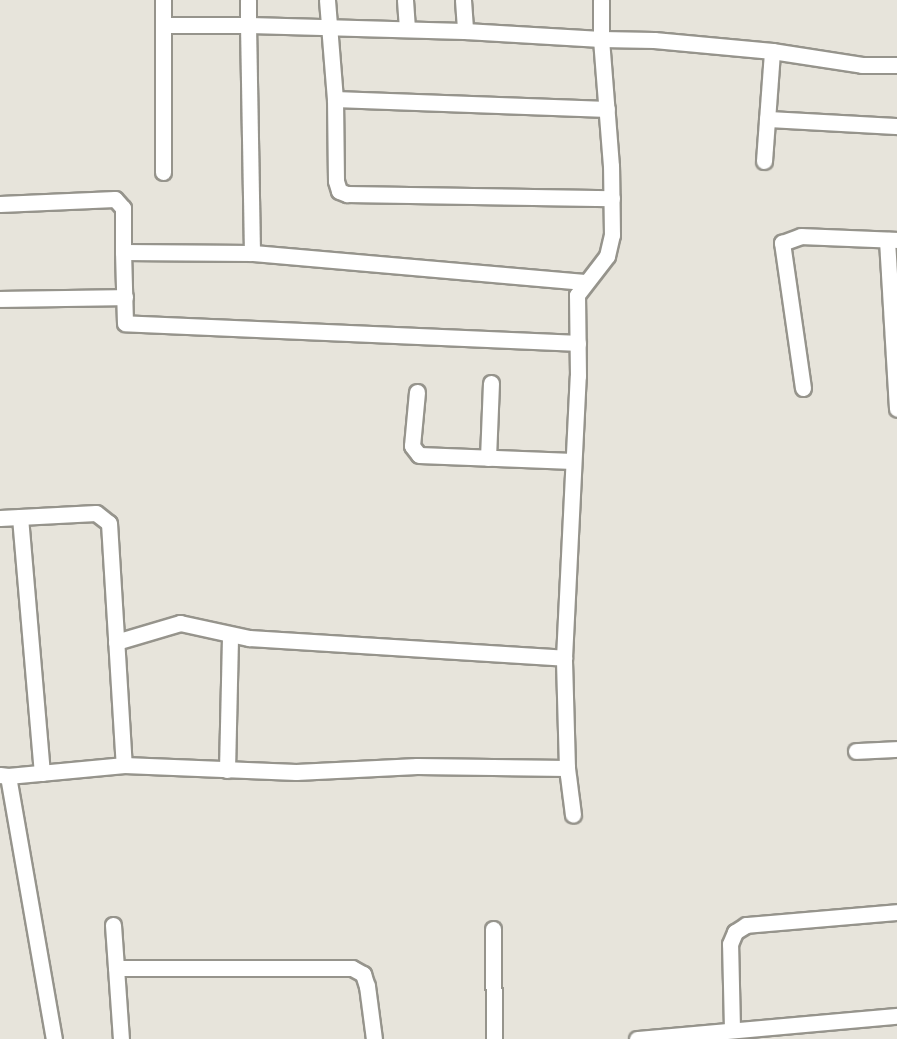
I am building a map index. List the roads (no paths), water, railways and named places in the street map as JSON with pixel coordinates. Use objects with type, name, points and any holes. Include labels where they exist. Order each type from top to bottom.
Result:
[{"type":"street","points":[[163,0],[163,172]]},
{"type":"street","points":[[248,0],[252,253]]},
{"type":"street","points":[[327,0],[335,99],[336,181],[339,191],[348,194],[612,198]]},
{"type":"street","points":[[405,0],[407,29]]},
{"type":"street","points":[[463,0],[465,31]]},
{"type":"street","points":[[573,815],[567,768],[564,658],[578,343],[577,295],[583,282],[607,256],[612,235],[608,109],[601,39],[601,0]]},
{"type":"street","points":[[163,25],[329,26],[465,31],[772,51],[862,65],[897,66]]},
{"type":"street","points":[[764,161],[772,51]]},
{"type":"street","points":[[335,99],[608,109]]},
{"type":"street","points":[[767,119],[897,126]]},
{"type":"street","points":[[0,204],[115,199],[123,208],[125,323],[578,343]]},
{"type":"street","points":[[803,388],[782,243],[801,236],[892,240],[897,408]]},
{"type":"street","points":[[123,252],[252,253],[583,282]]},
{"type":"street","points":[[0,299],[125,297]]},
{"type":"street","points":[[488,458],[490,383]]},
{"type":"street","points":[[417,392],[414,452],[488,458],[573,461]]},
{"type":"street","points":[[0,518],[103,515],[109,524],[124,765]]},
{"type":"street","points":[[20,517],[42,772]]},
{"type":"street","points":[[116,642],[180,623],[230,636],[564,658]]},
{"type":"street","points":[[227,770],[230,636]]},
{"type":"street","points":[[856,751],[897,749]]},
{"type":"street","points":[[54,1039],[4,776],[124,765],[296,772],[417,766],[567,768]]},
{"type":"street","points":[[732,1029],[730,944],[735,932],[746,925],[897,912]]},
{"type":"street","points":[[113,925],[121,1039]]},
{"type":"street","points":[[493,929],[494,1039]]},
{"type":"street","points":[[116,968],[352,968],[363,974],[367,986],[374,1039]]},
{"type":"street","points":[[638,1039],[897,1016]]}]
